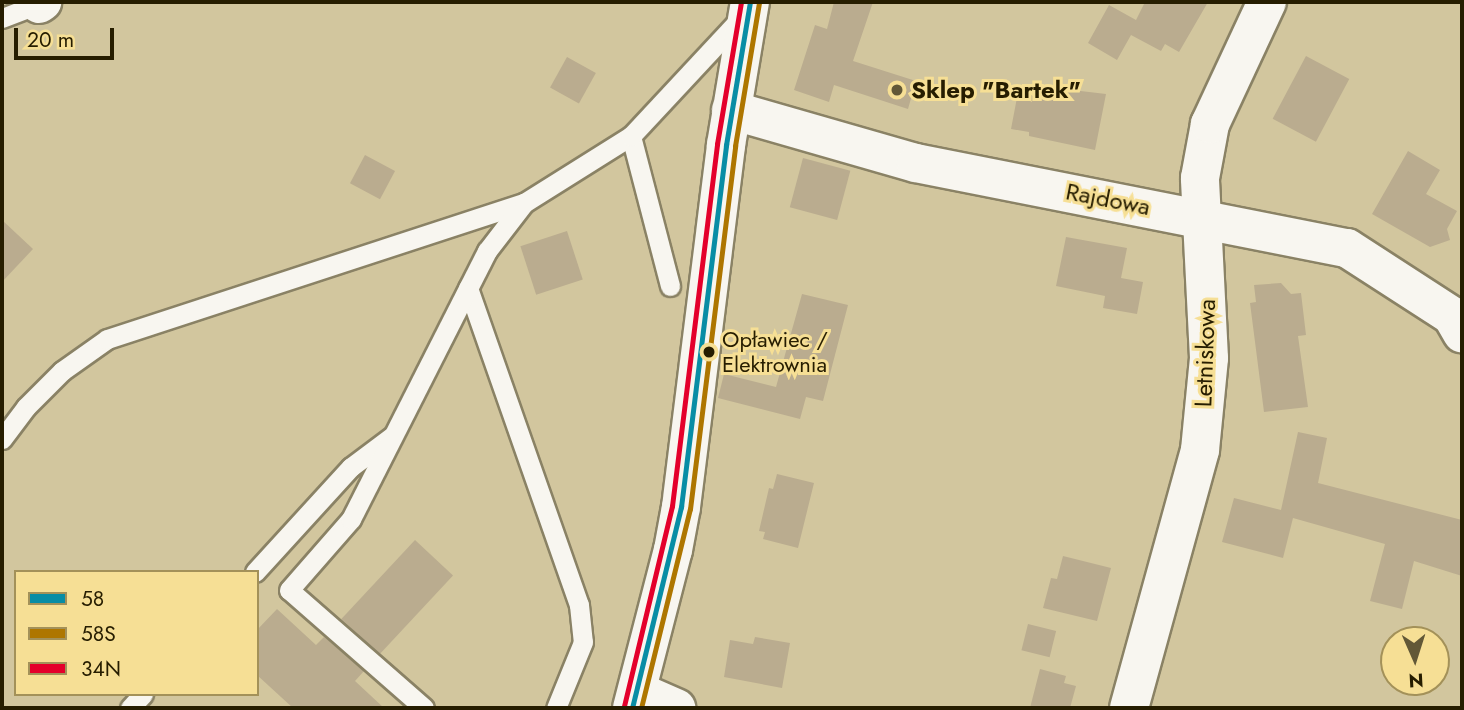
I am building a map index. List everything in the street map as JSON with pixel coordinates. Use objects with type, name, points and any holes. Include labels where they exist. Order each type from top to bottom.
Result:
[{"type":"street","name":"Letniskowa","points":[[1129,708],[1200,450],[1209,358],[1200,178],[1210,124],[1267,2]]},
{"type":"street","points":[[676,708],[634,700],[673,550],[681,507],[731,110],[748,7]]},
{"type":"street","name":"Rajdowa","points":[[731,110],[916,163],[1346,248],[1452,316],[1462,333]]},
{"type":"lane","points":[[2,18],[41,3]]},
{"type":"lane","points":[[2,439],[26,407],[62,371],[107,339],[524,203],[631,136],[748,7]]},
{"type":"lane","points":[[631,136],[670,286]]},
{"type":"lane","points":[[424,708],[289,590],[351,519],[487,251],[524,203]]},
{"type":"lane","points":[[468,288],[579,605],[583,642],[556,708]]},
{"type":"lane","points":[[257,570],[351,467],[394,434]]},
{"type":"building","points":[[834,2],[873,2],[853,61],[916,81],[908,109],[834,85],[829,102],[794,90],[815,25],[827,29]]},
{"type":"building","points":[[1145,2],[1208,2],[1179,52],[1165,44],[1161,51],[1131,35],[1117,60],[1088,43],[1109,5],[1136,20]]},
{"type":"building","points":[[1306,56],[1349,79],[1316,142],[1273,119]]},
{"type":"building","points":[[567,57],[596,73],[579,104],[550,88]]},
{"type":"building","points":[[1038,86],[1106,94],[1095,150],[1029,136],[1029,132],[1011,129],[1019,87],[1037,90]]},
{"type":"building","points":[[1408,151],[1440,170],[1426,194],[1457,211],[1447,229],[1450,240],[1430,247],[1372,214]]},
{"type":"building","points":[[365,155],[395,171],[380,199],[350,183]]},
{"type":"building","points":[[803,158],[850,171],[837,220],[790,207]]},
{"type":"building","points":[[2,220],[33,249],[2,282]]},
{"type":"building","points":[[567,231],[583,280],[536,295],[520,246]]},
{"type":"building","points":[[1066,237],[1127,248],[1121,278],[1143,282],[1137,314],[1103,308],[1105,296],[1056,286]]},
{"type":"building","points":[[1281,283],[1291,294],[1301,293],[1306,335],[1298,336],[1308,407],[1264,412],[1250,303],[1256,302],[1254,285]]},
{"type":"building","points":[[802,294],[848,305],[823,401],[806,397],[800,419],[718,398],[724,374],[776,387]]},
{"type":"building","points":[[1298,432],[1327,438],[1318,483],[1462,520],[1462,576],[1414,561],[1402,609],[1370,601],[1385,544],[1293,518],[1283,558],[1222,542],[1234,498],[1281,510]]},
{"type":"building","points":[[777,474],[814,483],[798,548],[763,539],[765,532],[759,531],[769,488],[773,489]]},
{"type":"building","points":[[415,540],[453,575],[379,654],[341,619]]},
{"type":"building","points":[[1063,556],[1111,568],[1097,621],[1043,608],[1051,578],[1057,579]]},
{"type":"building","points":[[277,609],[316,645],[324,637],[364,671],[355,681],[384,708],[293,708],[259,677],[259,628]]},
{"type":"building","points":[[1028,624],[1056,631],[1050,657],[1021,650]]},
{"type":"building","points":[[755,637],[790,643],[782,688],[724,677],[730,640],[753,644]]},
{"type":"building","points":[[1040,669],[1066,676],[1064,683],[1076,686],[1070,708],[1030,708]]},
{"type":"transit line","name":"34N","points":[[624,706],[672,506],[717,144],[741,2]]},
{"type":"transit line","name":"58","points":[[632,708],[681,507],[726,145],[750,2]]},
{"type":"transit line","name":"58S","points":[[641,708],[690,509],[735,146],[759,3]]},
{"type":"place","name":"Sklep \"Bartek\"","points":[[897,90]]},
{"type":"place","name":"Opławiec / Elektrownia","points":[[709,352]]}]
